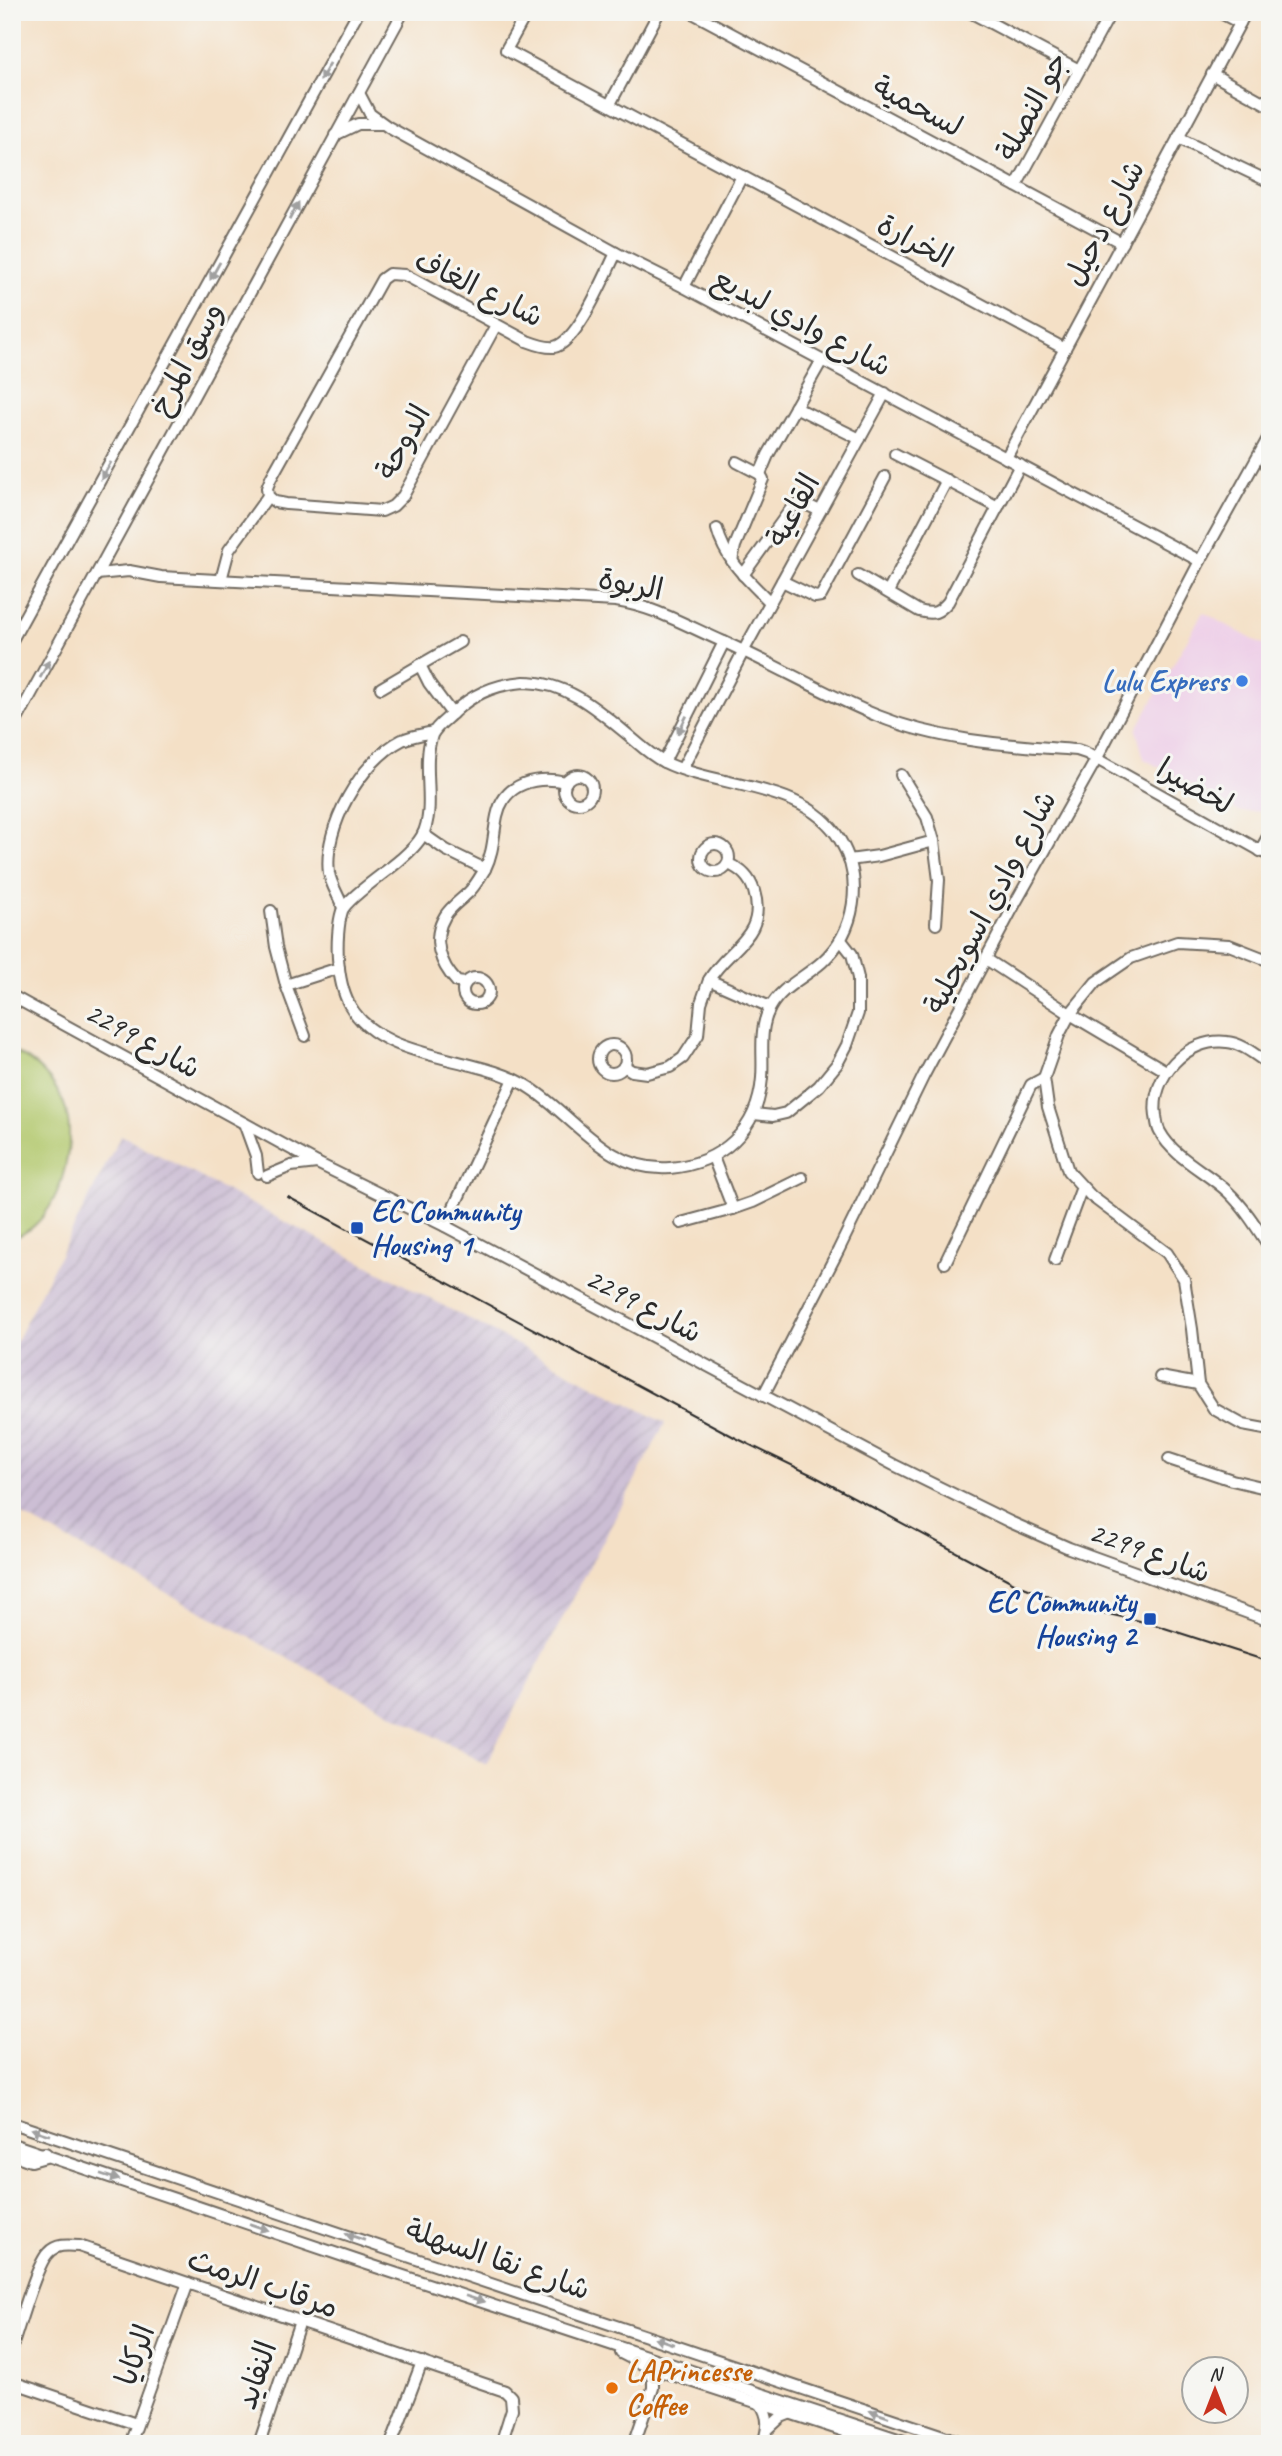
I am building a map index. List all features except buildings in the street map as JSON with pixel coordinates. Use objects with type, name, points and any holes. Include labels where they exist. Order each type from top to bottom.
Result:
[{"type":"main road","points":[[12,2152],[31,2159],[45,2155]]},
{"type":"street","name":"وسق المرخ","points":[[12,640],[358,12]]},
{"type":"street","name":"وسق المرخ","points":[[12,729],[402,12]]},
{"type":"street","name":"الخرارة","points":[[527,12],[506,50],[1065,349]]},
{"type":"street","points":[[610,104],[659,12]]},
{"type":"street","name":"لسحمية","points":[[691,12],[1122,243]]},
{"type":"street","points":[[970,12],[1079,70]]},
{"type":"street","name":"جو النصلة","points":[[1016,186],[1111,12]]},
{"type":"street","points":[[1219,12],[1240,23]]},
{"type":"street","name":"شارع دحيل","points":[[1006,458],[1246,12]]},
{"type":"street","points":[[1212,74],[1270,106]]},
{"type":"street","name":"شارع وادي لبديع","points":[[359,93],[370,114],[383,124],[616,253],[1200,561]]},
{"type":"street","points":[[335,135],[358,124],[383,124]]},
{"type":"street","points":[[1178,138],[1270,182]]},
{"type":"street","points":[[684,287],[742,176]]},
{"type":"street","name":"شارع الغاف","points":[[268,492],[284,454],[382,279],[389,274],[405,275],[538,345],[553,347],[570,338],[616,253]]},
{"type":"street","name":"الدوحة","points":[[268,492],[275,502],[286,505],[382,511],[393,506],[403,496],[496,324]]},
{"type":"street","points":[[760,474],[822,360]]},
{"type":"street","name":"القاعية","points":[[682,769],[885,393]]},
{"type":"street","points":[[795,407],[860,439]]},
{"type":"street","name":"شارع وادي اسويحلية","points":[[762,1396],[838,1251],[924,1075],[1270,436]]},
{"type":"street","points":[[895,454],[998,507]]},
{"type":"street","points":[[732,561],[734,546],[763,482],[760,474],[737,462]]},
{"type":"street","points":[[858,575],[919,611],[938,613],[948,602],[1020,465]]},
{"type":"street","points":[[782,580],[815,597],[823,594],[885,477]]},
{"type":"street","points":[[888,592],[947,480]]},
{"type":"street","points":[[221,580],[229,550],[268,492]]},
{"type":"street","points":[[743,575],[793,506],[803,503],[820,510]]},
{"type":"street","points":[[717,529],[722,547],[732,561],[770,602]]},
{"type":"street","points":[[111,549],[129,570]]},
{"type":"street","name":"الربوة","points":[[97,574],[129,570],[161,577],[640,604],[909,728],[990,744],[1077,750],[1097,758]]},
{"type":"street","points":[[381,688],[460,642]]},
{"type":"street","points":[[664,762],[724,642]]},
{"type":"street","points":[[420,665],[429,683],[452,714]]},
{"type":"street","points":[[705,680],[713,691],[723,691]]},
{"type":"street","points":[[512,682],[539,682],[583,699],[664,762],[775,795],[808,808],[828,823],[843,844],[849,860],[854,897],[849,923],[841,940],[820,963],[782,992],[770,1007],[762,1030],[762,1082],[754,1114],[735,1139],[713,1157],[666,1168],[652,1168],[623,1160],[588,1137],[529,1086],[486,1067],[398,1044],[373,1031],[362,1022],[349,1004],[339,968],[338,940],[343,908],[329,873],[329,860],[339,814],[361,775],[389,748],[403,739],[433,732],[452,714],[470,698],[485,690],[512,682]]},
{"type":"street","points":[[343,908],[356,894],[403,857],[422,834],[426,822],[428,760],[433,732]]},
{"type":"street","name":"لخضيرا","points":[[1097,758],[1265,853]]},
{"type":"street","points":[[901,775],[923,810],[934,841],[939,880],[936,924]]},
{"type":"street","points":[[465,983],[457,982],[442,964],[439,932],[445,915],[476,884],[485,869],[493,851],[499,806],[505,797],[523,783],[534,779],[547,778],[566,782]]},
{"type":"street","points":[[1265,853],[1270,833]]},
{"type":"street","points":[[422,834],[446,850],[485,869]]},
{"type":"street","points":[[849,860],[879,856],[934,841]]},
{"type":"street","points":[[624,1066],[632,1071],[647,1073],[670,1068],[690,1051],[698,1035],[701,1003],[709,980],[715,970],[749,935],[757,917],[755,897],[749,880],[742,872],[728,864]]},
{"type":"street","points":[[271,911],[276,947],[286,985],[306,1036]]},
{"type":"street","points":[[754,1114],[773,1116],[786,1112],[819,1086],[837,1064],[847,1045],[858,1013],[858,978],[856,961],[841,940]]},
{"type":"street","points":[[1270,961],[1229,946],[1177,942],[1131,958],[1096,982],[1070,1014],[1059,1035],[1044,1078],[1048,1107],[1068,1171],[1091,1196],[1167,1253],[1184,1279],[1198,1384],[1214,1409],[1242,1425],[1270,1430]]},
{"type":"street","points":[[986,959],[1070,1014],[1166,1071]]},
{"type":"street","points":[[286,985],[339,968]]},
{"type":"street","points":[[709,980],[770,1007]]},
{"type":"street","name":"شارع 2299","points":[[12,996],[317,1163],[445,1226],[894,1465],[1069,1548],[1270,1621]]},
{"type":"street","points":[[1270,1065],[1230,1042],[1206,1042],[1184,1054],[1166,1071],[1160,1081],[1154,1104],[1158,1130],[1175,1150],[1229,1192],[1249,1214],[1270,1248]]},
{"type":"street","points":[[945,1263],[1031,1085],[1044,1078]]},
{"type":"street","points":[[445,1226],[514,1079]]},
{"type":"street","points":[[244,1123],[263,1174],[291,1166],[317,1163]]},
{"type":"street","points":[[713,1157],[733,1209]]},
{"type":"street","points":[[681,1223],[753,1202],[802,1178]]},
{"type":"street","points":[[1055,1260],[1082,1187]]},
{"type":"street","points":[[1160,1377],[1198,1384]]},
{"type":"street","points":[[1169,1459],[1270,1489]]},
{"type":"street","name":"شارع نقا السهلة","points":[[12,2123],[967,2444]]},
{"type":"street","name":"شارع نقا السهلة","points":[[12,2144],[913,2444]]},
{"type":"street","name":"مرقاب الرمث","points":[[12,2347],[41,2261],[54,2249],[64,2245],[79,2246],[505,2391],[511,2397],[512,2409],[501,2444]]},
{"type":"street","name":"الركايا","points":[[130,2444],[188,2283]]},
{"type":"street","name":"النفايد","points":[[259,2444],[300,2321]]},
{"type":"street","points":[[611,2344],[648,2367],[884,2444]]},
{"type":"street","points":[[391,2444],[422,2362]]},
{"type":"street","points":[[634,2444],[653,2388],[648,2367]]},
{"type":"street","points":[[653,2388],[674,2374]]},
{"type":"street","points":[[12,2382],[136,2424]]},
{"type":"street","points":[[760,2403],[766,2412],[768,2429],[763,2444]]},
{"type":"street","points":[[768,2429],[781,2417],[792,2413]]},
{"type":"shaded area","points":[[1203,612],[1270,649],[1270,803],[1265,811],[1239,812],[1144,759],[1136,730]]},
{"type":"shaded area","points":[[121,1135],[665,1423],[486,1764],[16,1512],[12,1501],[12,1349]]},
{"type":"green space","points":[[12,1051],[36,1066],[55,1087],[64,1104],[69,1134],[65,1168],[53,1200],[35,1225],[12,1239]]},
{"type":"tram line","points":[[288,1197],[736,1438],[814,1476],[1016,1584],[1072,1606],[1149,1623],[1270,1662]]},
{"type":"place","name":"Lulu Express","points":[[1242,681]]},
{"type":"place","name":"EC Community Housing 1","points":[[357,1228]]},
{"type":"place","name":"EC Community Housing 2","points":[[1150,1619]]},
{"type":"place","name":"LAPrincesse Coffee","points":[[612,2388]]}]
